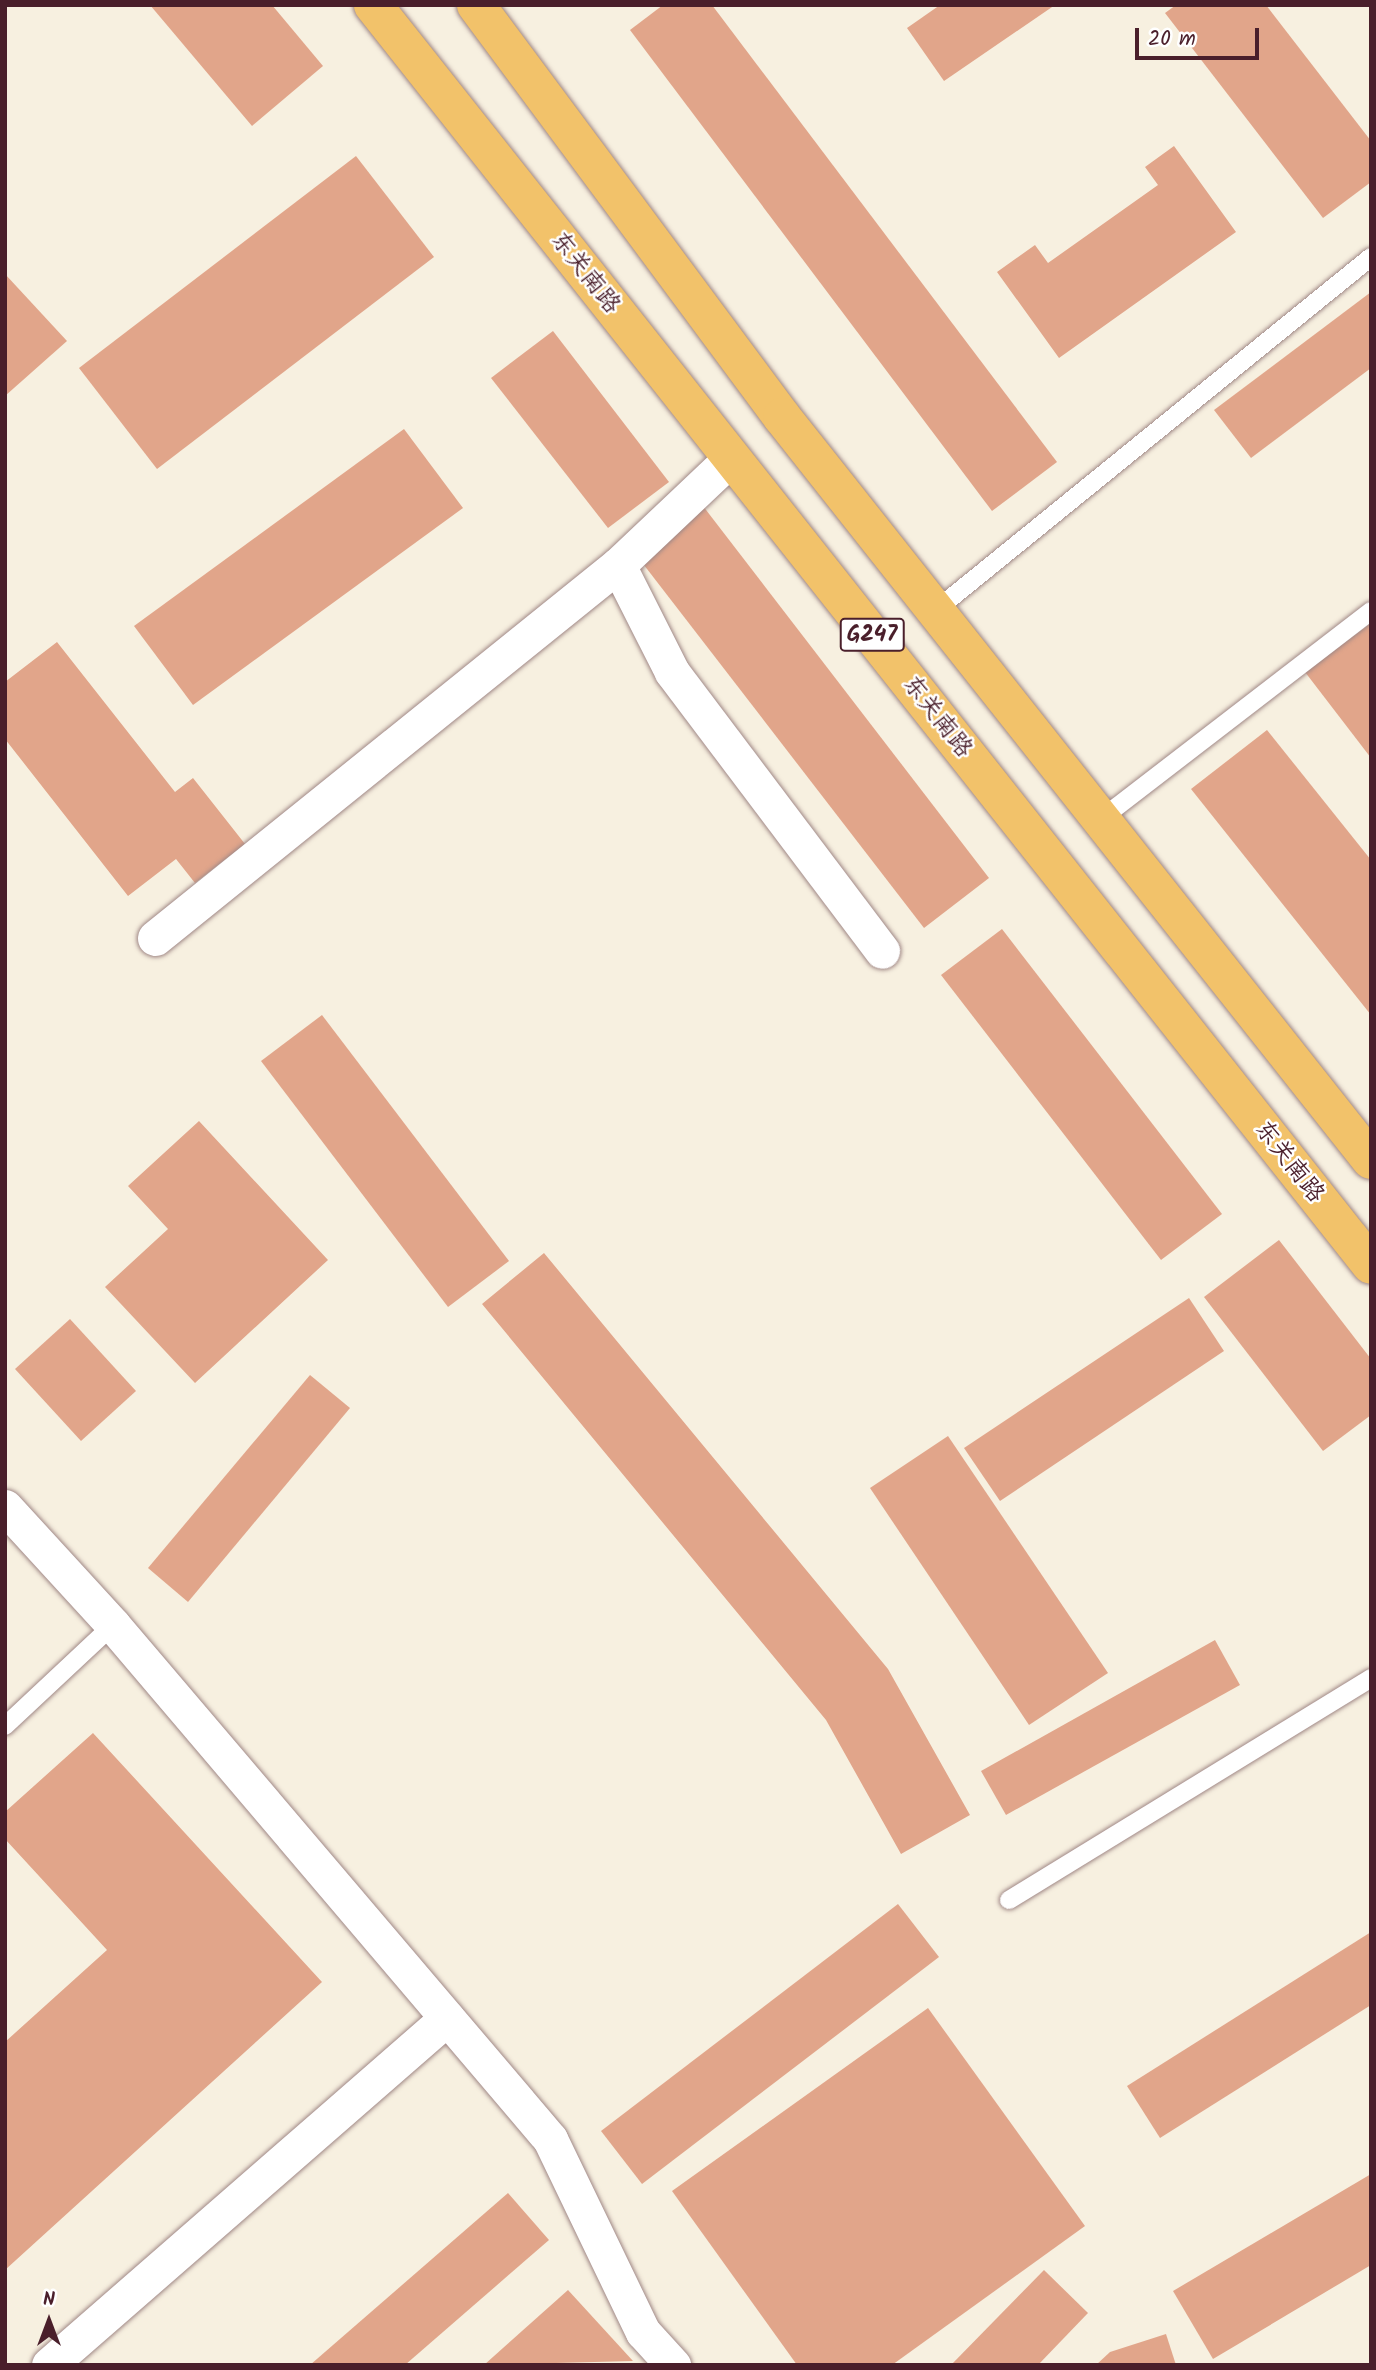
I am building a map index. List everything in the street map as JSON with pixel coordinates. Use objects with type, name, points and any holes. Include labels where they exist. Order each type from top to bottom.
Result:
[{"type":"main road","name":"东关南路","points":[[373,5],[1371,1265]]},
{"type":"main road","name":"G247","points":[[476,5],[782,417],[1371,1160]]},
{"type":"street","points":[[155,938],[618,565],[731,458]]},
{"type":"street","points":[[618,565],[672,672],[882,951]]},
{"type":"street","points":[[5,1507],[113,1625],[550,2139],[643,2332],[673,2365]]},
{"type":"street","points":[[50,2365],[447,2018]]},
{"type":"lane","points":[[936,610],[1371,257]]},
{"type":"lane","points":[[1101,819],[1371,611]]},
{"type":"lane","points":[[5,1726],[113,1625]]},
{"type":"lane","points":[[1009,1900],[1371,1678]]},
{"type":"building","points":[[150,5],[272,5],[323,66],[252,126]]},
{"type":"building","points":[[663,5],[712,5],[1057,462],[992,511],[630,30]]},
{"type":"building","points":[[940,5],[1055,5],[944,81],[907,28]]},
{"type":"building","points":[[1176,5],[1266,5],[1371,141],[1371,182],[1323,218],[1165,13]]},
{"type":"building","points":[[1174,146],[1236,232],[1059,358],[997,272],[1035,245],[1048,263],[1158,185],[1145,167]]},
{"type":"building","points":[[356,156],[434,257],[157,469],[79,368]]},
{"type":"building","points":[[5,274],[67,341],[5,396]]},
{"type":"building","points":[[1371,292],[1371,368],[1251,458],[1214,410]]},
{"type":"building","points":[[553,331],[669,482],[608,528],[491,378]]},
{"type":"building","points":[[404,429],[463,508],[193,705],[134,626]]},
{"type":"building","points":[[703,506],[989,878],[924,928],[637,556]]},
{"type":"building","points":[[1371,623],[1371,758],[1305,672]]},
{"type":"building","points":[[57,642],[175,792],[193,778],[245,844],[195,883],[176,859],[128,896],[5,739],[5,682]]},
{"type":"building","points":[[1267,730],[1371,860],[1371,1015],[1191,789]]},
{"type":"building","points":[[1002,929],[1222,1214],[1161,1260],[941,975]]},
{"type":"building","points":[[322,1015],[509,1261],[448,1307],[261,1061]]},
{"type":"building","points":[[199,1121],[328,1260],[195,1383],[105,1287],[168,1229],[128,1186]]},
{"type":"building","points":[[1279,1240],[1371,1359],[1371,1415],[1323,1451],[1204,1297]]},
{"type":"building","points":[[544,1253],[888,1669],[970,1815],[901,1854],[826,1720],[482,1304]]},
{"type":"building","points":[[1189,1298],[1224,1351],[1000,1501],[964,1448]]},
{"type":"building","points":[[70,1319],[136,1391],[81,1441],[15,1369]]},
{"type":"building","points":[[310,1375],[350,1408],[188,1602],[148,1568]]},
{"type":"building","points":[[948,1436],[1108,1673],[1029,1725],[870,1488]]},
{"type":"building","points":[[1215,1640],[1240,1685],[1006,1815],[981,1771]]},
{"type":"building","points":[[93,1733],[322,1982],[5,2270],[5,2042],[107,1950],[5,1839],[5,1812]]},
{"type":"building","points":[[898,1904],[939,1957],[642,2184],[601,2131]]},
{"type":"building","points":[[1371,1932],[1371,2005],[1160,2138],[1127,2086]]},
{"type":"building","points":[[928,2008],[1085,2226],[892,2365],[797,2365],[672,2191]]},
{"type":"building","points":[[1371,2174],[1371,2265],[1213,2359],[1173,2291]]},
{"type":"building","points":[[508,2193],[549,2240],[405,2365],[310,2365]]},
{"type":"building","points":[[1044,2270],[1088,2313],[1038,2365],[951,2365]]},
{"type":"building","points":[[568,2290],[633,2361],[484,2365]]},
{"type":"building","points":[[1166,2334],[1176,2365],[1096,2365],[1110,2352]]}]
